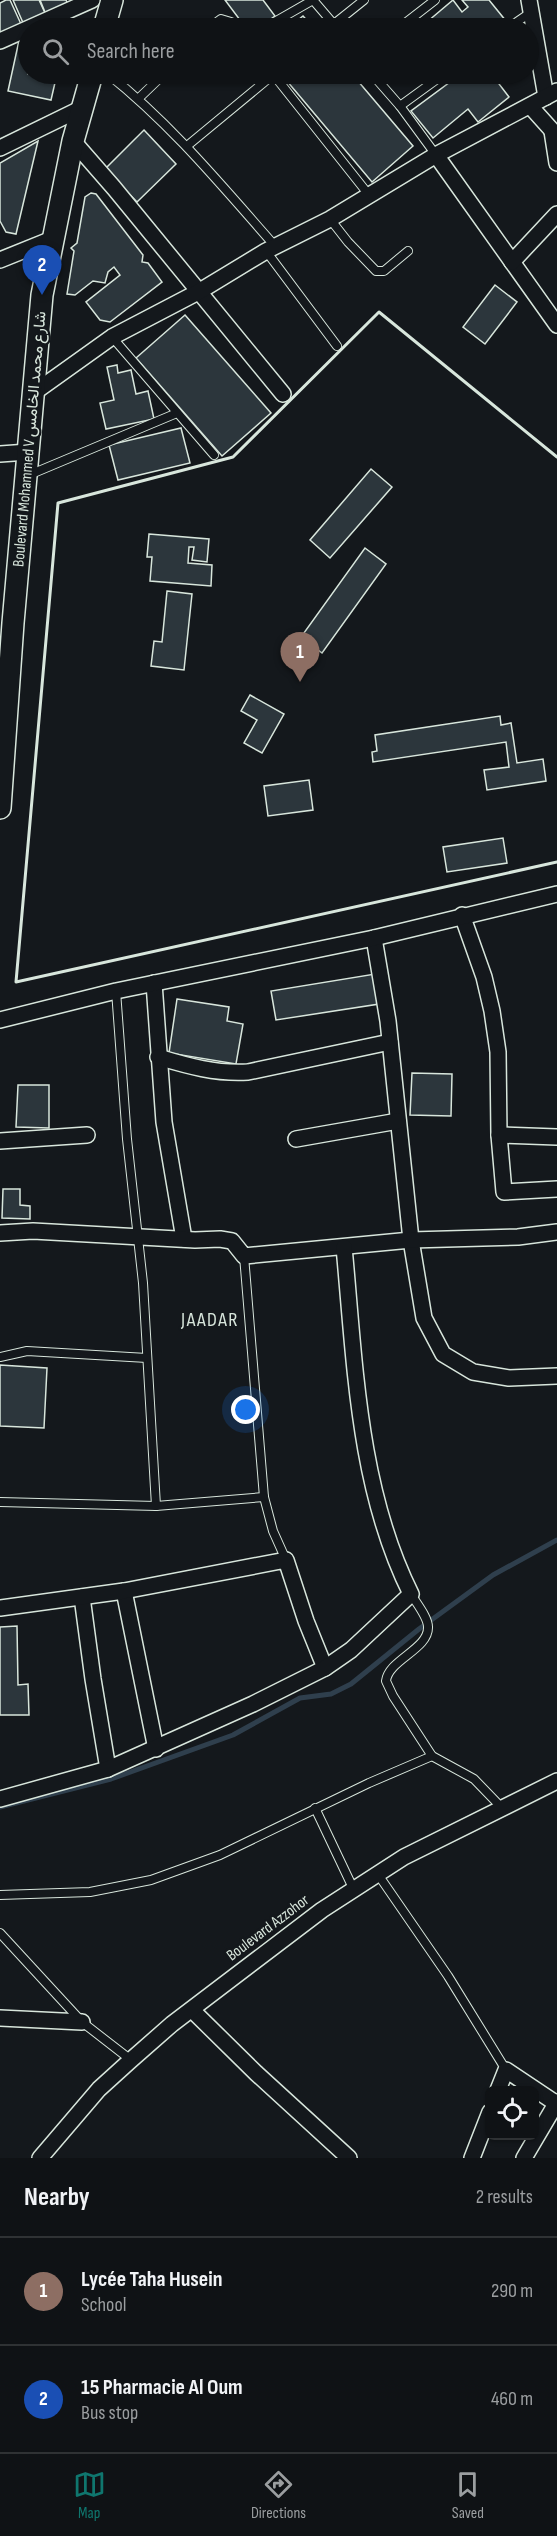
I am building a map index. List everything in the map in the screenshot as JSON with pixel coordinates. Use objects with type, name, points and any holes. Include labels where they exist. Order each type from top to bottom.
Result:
[{"type":"main road","points":[[105,18],[108,1]]},
{"type":"main road","name":"Boulevard Mohammed V شارع محمد الخامس","points":[[0,808],[42,295],[73,141],[89,84]]},
{"type":"street","points":[[62,18],[108,1]]},
{"type":"street","points":[[0,41],[18,34]]},
{"type":"street","points":[[35,392],[111,337],[200,291],[270,249],[330,219],[436,155],[531,107],[551,94],[539,44]]},
{"type":"street","points":[[531,107],[554,133],[557,163]]},
{"type":"street","points":[[0,148],[82,108]]},
{"type":"street","points":[[73,141],[200,291],[283,394]]},
{"type":"street","points":[[436,155],[557,325]]},
{"type":"street","points":[[512,262],[557,214]]},
{"type":"street","points":[[0,260],[52,239]]},
{"type":"street","points":[[0,454],[28,452]]},
{"type":"street","points":[[0,1020],[116,991],[374,938],[557,894]]},
{"type":"street","points":[[462,915],[484,976],[492,1011],[498,1052],[499,1135],[504,1192],[557,1189]]},
{"type":"street","points":[[374,938],[390,1042],[411,1240],[424,1318],[443,1354],[473,1372],[509,1378],[557,1376]]},
{"type":"street","points":[[154,983],[164,1122],[184,1239]]},
{"type":"street","points":[[158,1057],[210,1072],[239,1073],[390,1042]]},
{"type":"street","points":[[296,1139],[398,1121]]},
{"type":"street","points":[[0,1141],[87,1135]]},
{"type":"street","points":[[499,1135],[557,1137]]},
{"type":"street","points":[[0,1233],[33,1231],[226,1239],[237,1245],[244,1256],[411,1240],[518,1237],[557,1232]]},
{"type":"street","points":[[0,1799],[108,1769],[156,1749],[325,1668],[413,1598],[392,1550],[368,1459],[344,1247]]},
{"type":"street","points":[[0,1608],[124,1591],[286,1560],[306,1621],[325,1668]]},
{"type":"street","points":[[124,1591],[156,1749]]},
{"type":"street","points":[[82,1597],[108,1769]]},
{"type":"street","name":"Boulevard Azzohor","points":[[40,2158],[99,2090],[131,2060],[192,2010],[353,1888],[404,1857],[557,1781]]},
{"type":"street","points":[[192,2010],[349,2158]]},
{"type":"street","points":[[0,2018],[82,2022]]},
{"type":"street","points":[[500,2086],[506,2070],[556,2103],[524,2158]]},
{"type":"street","points":[[472,2158],[485,2123]]},
{"type":"lane","points":[[282,18],[313,0],[329,18]]},
{"type":"lane","points":[[345,18],[364,0]]},
{"type":"lane","points":[[412,18],[435,0]]},
{"type":"lane","points":[[518,18],[530,6]]},
{"type":"lane","points":[[121,84],[139,98],[187,146],[270,249],[337,346]]},
{"type":"lane","points":[[139,98],[154,84]]},
{"type":"lane","points":[[187,146],[261,84]]},
{"type":"lane","points":[[281,84],[369,195]]},
{"type":"lane","points":[[381,84],[436,155]]},
{"type":"lane","points":[[400,106],[430,84]]},
{"type":"lane","points":[[330,219],[376,271],[384,271],[408,251]]},
{"type":"lane","points":[[111,337],[214,455]]},
{"type":"lane","points":[[27,476],[177,413]]},
{"type":"lane","points":[[116,991],[143,1283],[156,1506]]},
{"type":"lane","points":[[244,1256],[264,1497],[273,1531],[286,1560]]},
{"type":"lane","points":[[0,1357],[27,1351],[147,1358]]},
{"type":"lane","points":[[0,1503],[156,1506],[264,1497]]},
{"type":"lane","points":[[413,1598],[427,1622],[428,1631],[426,1636],[391,1670],[386,1681],[393,1696],[432,1756],[474,1779],[503,1809]]},
{"type":"lane","points":[[0,1895],[61,1894],[137,1884],[220,1855],[315,1808],[432,1756]]},
{"type":"lane","points":[[315,1808],[353,1888]]},
{"type":"lane","points":[[376,1874],[448,1976],[506,2070]]},
{"type":"lane","points":[[0,1933],[82,2022],[131,2060]]},
{"type":"building","points":[[10,0],[18,18],[18,25],[0,33],[0,3]]},
{"type":"building","points":[[13,0],[39,0],[46,15],[39,18],[21,18]]},
{"type":"building","points":[[40,0],[66,0],[69,7],[47,17]]},
{"type":"building","points":[[225,0],[263,0],[275,16],[272,18],[238,18]]},
{"type":"building","points":[[453,0],[462,12],[468,7],[462,0],[489,0],[504,18],[432,18]]},
{"type":"building","points":[[18,45],[18,84],[55,84],[51,100],[8,91]]},
{"type":"building","points":[[289,84],[360,84],[413,146],[372,182]]},
{"type":"building","points":[[447,84],[499,84],[509,97],[478,122],[468,109],[433,138],[411,111]]},
{"type":"building","points":[[144,130],[176,164],[137,202],[105,169]]},
{"type":"building","points":[[38,141],[16,234],[6,232],[0,221],[0,163]]},
{"type":"building","points":[[91,193],[96,194],[143,255],[142,262],[148,263],[162,282],[110,322],[100,320],[86,302],[120,275],[114,267],[108,272],[105,283],[93,281],[75,295],[67,294],[74,251],[71,248],[77,243],[85,197]]},
{"type":"building","points":[[495,285],[517,302],[485,344],[463,327]]},
{"type":"building","points":[[185,315],[271,413],[222,456],[136,358]]},
{"type":"building","points":[[117,365],[118,373],[131,370],[136,394],[148,391],[154,419],[106,429],[100,403],[114,400],[107,367]]},
{"type":"building","points":[[181,428],[190,463],[118,480],[109,445]]},
{"type":"building","points":[[371,469],[392,487],[330,558],[310,540]]},
{"type":"building","points":[[149,534],[209,539],[207,562],[192,560],[194,547],[189,547],[188,563],[212,565],[211,586],[150,581],[152,557],[147,557]]},
{"type":"building","points":[[365,548],[386,564],[322,653],[301,637]]},
{"type":"building","points":[[167,591],[192,594],[184,670],[151,666],[154,641],[162,642]]},
{"type":"building","points":[[250,695],[284,714],[262,753],[244,743],[257,720],[241,711]]},
{"type":"building","points":[[500,716],[501,725],[511,723],[517,763],[543,759],[546,781],[487,790],[484,770],[509,767],[506,742],[373,762],[372,752],[377,751],[375,735]]},
{"type":"building","points":[[309,780],[313,810],[268,816],[264,786]]},
{"type":"building","points":[[503,838],[507,863],[447,872],[443,847]]},
{"type":"building","points":[[375,974],[379,1004],[276,1020],[271,991]]},
{"type":"building","points":[[177,999],[229,1007],[227,1021],[243,1024],[236,1064],[169,1053]]},
{"type":"building","points":[[412,1073],[452,1074],[451,1116],[410,1115]]},
{"type":"building","points":[[18,1085],[49,1085],[49,1128],[16,1127]]},
{"type":"building","points":[[3,1189],[20,1189],[20,1205],[30,1206],[30,1219],[2,1218]]},
{"type":"building","points":[[0,1365],[47,1368],[44,1428],[0,1426]]},
{"type":"building","points":[[17,1626],[18,1685],[28,1684],[29,1715],[0,1715],[0,1627]]},
{"type":"waterway","points":[[0,1807],[111,1779],[233,1735],[300,1698],[331,1694],[351,1684],[419,1629],[493,1575],[557,1540]]},
{"type":"wall","points":[[557,457],[379,312],[233,457],[58,503],[16,982],[557,862]]},
{"type":"place","name":"15 Pharmacie Al Oum","points":[[42,295]]},
{"type":"place","name":"Lycée Taha Husein","points":[[300,682]]},
{"type":"district","name":"JAADAR","points":[[210,1320]]}]
